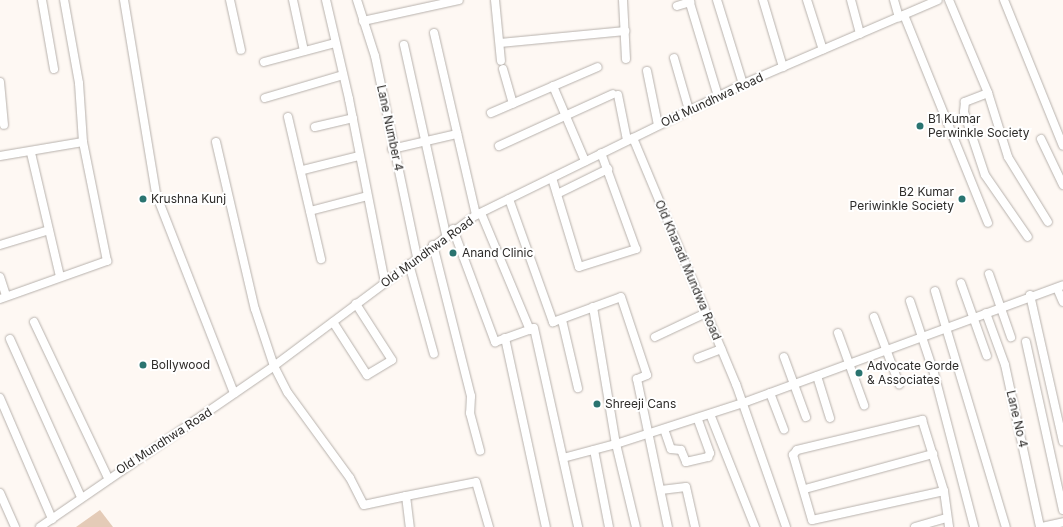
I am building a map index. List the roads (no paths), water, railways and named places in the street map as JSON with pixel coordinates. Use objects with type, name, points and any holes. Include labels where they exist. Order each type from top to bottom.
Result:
[{"type":"street","points":[[42,0],[54,70]]},
{"type":"street","points":[[0,277],[3,297],[107,261],[84,142],[79,83],[64,0]]},
{"type":"street","points":[[124,0],[158,199],[234,393]]},
{"type":"street","points":[[230,0],[241,50]]},
{"type":"street","points":[[293,0],[304,51]]},
{"type":"street","points":[[326,0],[353,118],[359,156],[385,282]]},
{"type":"street","name":"Lane Number 4","points":[[357,0],[375,56],[392,149],[417,257]]},
{"type":"street","points":[[363,21],[458,0]]},
{"type":"street","points":[[495,0],[502,65],[513,104]]},
{"type":"street","points":[[623,0],[626,59]]},
{"type":"street","points":[[717,0],[743,84]]},
{"type":"street","points":[[762,0],[784,68]]},
{"type":"street","points":[[807,0],[823,50]]},
{"type":"street","points":[[851,0],[860,34]]},
{"type":"street","points":[[894,0],[988,223]]},
{"type":"street","name":"Old Mundhwa Road","points":[[40,527],[108,478],[274,366],[453,229],[479,214],[585,161],[743,84],[784,68],[938,0]]},
{"type":"street","points":[[949,0],[988,93],[1008,157],[1048,222]]},
{"type":"street","points":[[1004,0],[1063,146]]},
{"type":"street","points":[[677,6],[690,1],[718,96]]},
{"type":"street","points":[[500,43],[625,31]]},
{"type":"street","points":[[434,33],[479,214],[530,330]]},
{"type":"street","points":[[264,62],[335,43]]},
{"type":"street","points":[[404,45],[446,235]]},
{"type":"street","points":[[674,58],[689,110]]},
{"type":"street","points":[[491,113],[598,67]]},
{"type":"street","points":[[646,71],[658,125]]},
{"type":"street","points":[[265,98],[343,75]]},
{"type":"street","points":[[0,82],[4,125]]},
{"type":"street","points":[[552,86],[585,161]]},
{"type":"street","points":[[988,93],[965,102],[964,112],[985,175],[1028,237]]},
{"type":"street","name":"Old Kharadi Mundwa Road","points":[[567,118],[616,94],[630,139],[743,403],[786,527]]},
{"type":"street","points":[[288,117],[303,170],[310,211],[322,259]]},
{"type":"street","points":[[315,127],[353,118]]},
{"type":"street","points":[[499,146],[567,118]]},
{"type":"street","points":[[392,149],[458,134]]},
{"type":"street","points":[[1041,139],[1055,175],[1063,185]]},
{"type":"street","points":[[0,156],[84,142]]},
{"type":"street","points":[[216,142],[255,309],[274,366],[288,393],[350,478],[364,505],[476,482],[489,527]]},
{"type":"street","points":[[31,152],[60,277]]},
{"type":"street","points":[[552,178],[579,267],[633,250],[637,247],[602,153]]},
{"type":"street","points":[[303,170],[359,156]]},
{"type":"street","points":[[557,194],[608,169]]},
{"type":"street","points":[[310,211],[367,196]]},
{"type":"street","points":[[509,199],[553,322],[562,320],[617,296],[623,300],[647,374],[637,379],[668,527]]},
{"type":"street","points":[[453,229],[495,342],[534,328],[542,358],[578,527]]},
{"type":"street","points":[[0,245],[49,230]]},
{"type":"street","points":[[433,245],[471,396],[470,413],[480,450]]},
{"type":"street","points":[[409,264],[434,354]]},
{"type":"street","points":[[989,274],[1011,336]]},
{"type":"street","points":[[960,283],[987,356]]},
{"type":"street","points":[[564,458],[616,444],[743,403],[947,328],[1030,295],[1060,287],[1063,302]]},
{"type":"street","points":[[935,291],[1006,527]]},
{"type":"street","points":[[1030,295],[1063,442]]},
{"type":"street","points":[[910,301],[922,337],[974,527]]},
{"type":"street","points":[[332,322],[367,375],[392,360],[356,304]]},
{"type":"street","points":[[593,307],[616,444],[636,527]]},
{"type":"street","name":"Lane No 4","points":[[986,312],[1005,365],[1041,527]]},
{"type":"street","points":[[655,337],[706,314]]},
{"type":"street","points":[[874,317],[898,384]]},
{"type":"street","points":[[562,320],[578,388]]},
{"type":"street","points":[[34,322],[108,478]]},
{"type":"street","points":[[838,333],[864,405]]},
{"type":"street","points":[[505,338],[546,527]]},
{"type":"street","points":[[10,339],[81,497]]},
{"type":"street","points":[[1026,342],[1063,510]]},
{"type":"street","points":[[698,358],[721,349]]},
{"type":"street","points":[[784,357],[806,417]]},
{"type":"street","points":[[817,376],[830,418]]},
{"type":"street","points":[[770,393],[784,429]]},
{"type":"street","points":[[0,398],[52,519]]},
{"type":"street","points":[[710,414],[755,527]]},
{"type":"street","points":[[664,429],[671,449],[681,450],[686,462],[708,457],[710,453],[697,418]]},
{"type":"street","points":[[944,491],[812,520],[805,489],[793,455],[797,450],[922,420],[944,491],[947,518],[950,527]]},
{"type":"street","points":[[594,450],[609,527]]},
{"type":"street","points":[[805,489],[933,454]]},
{"type":"street","points":[[661,490],[686,487],[695,527]]},
{"type":"street","points":[[0,493],[15,527]]},
{"type":"street","points":[[406,496],[410,527]]},
{"type":"street","points":[[915,527],[947,518]]},
{"type":"street","points":[[1041,527],[1063,522]]},
{"type":"place","name":"B1 Kumar Perwinkle Society","points":[[920,126]]},
{"type":"place","name":"Krushna Kunj","points":[[143,199]]},
{"type":"place","name":"B2 Kumar Periwinkle Society","points":[[962,199]]},
{"type":"place","name":"Anand Clinic","points":[[453,253]]},
{"type":"place","name":"Bollywood","points":[[143,365]]},
{"type":"place","name":"Advocate Gorde & Associates","points":[[859,373]]},
{"type":"place","name":"Shreeji Cans","points":[[597,404]]}]
